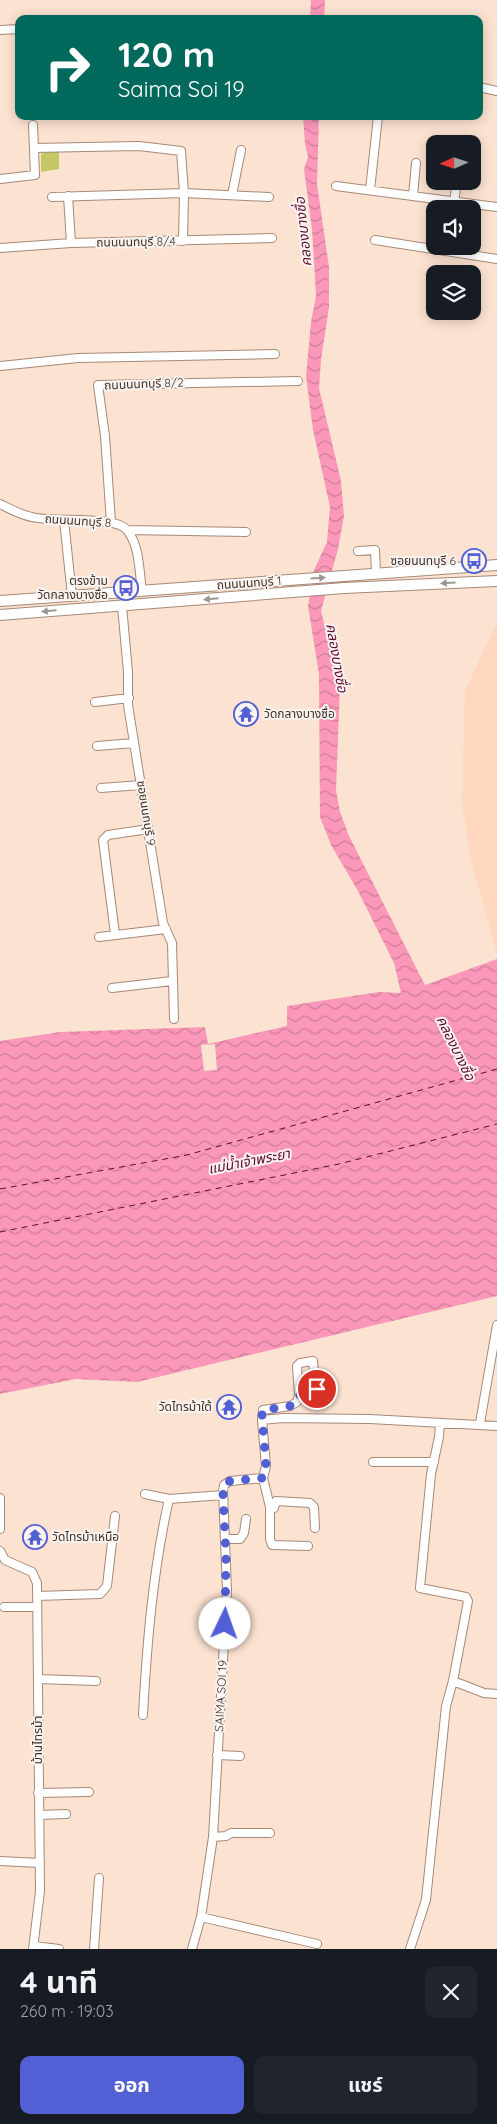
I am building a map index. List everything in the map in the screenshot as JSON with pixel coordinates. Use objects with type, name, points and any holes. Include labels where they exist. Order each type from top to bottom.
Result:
[{"type":"main road","name":"ถนนนนทบุรี 1","points":[[0,601],[497,565]]},
{"type":"main road","name":"ถนนนนทบุรี 1","points":[[0,615],[344,588],[497,581]]},
{"type":"street","points":[[0,30],[15,29]]},
{"type":"street","points":[[483,88],[497,91]]},
{"type":"street","points":[[370,190],[378,120]]},
{"type":"street","points":[[0,179],[35,175],[33,125]]},
{"type":"street","points":[[34,148],[139,146],[181,151],[183,157],[184,193],[183,241]]},
{"type":"street","points":[[232,195],[241,150]]},
{"type":"street","points":[[413,196],[416,163]]},
{"type":"street","points":[[336,186],[440,200]]},
{"type":"street","points":[[52,196],[184,193],[269,197]]},
{"type":"street","points":[[68,196],[71,243]]},
{"type":"street","points":[[481,205],[496,207],[497,197]]},
{"type":"street","name":"ถนนนนทบุรี 8/4","points":[[0,248],[71,243],[272,238]]},
{"type":"street","points":[[375,240],[497,259]]},
{"type":"street","points":[[0,366],[78,358],[275,354]]},
{"type":"street","name":"ถนนนนทบุรี 8/2","points":[[111,522],[105,436],[98,386],[298,381]]},
{"type":"street","name":"ถนนนนทบุรี 8","points":[[0,504],[33,518],[111,522],[124,526],[132,536],[136,548],[142,591]]},
{"type":"street","points":[[64,520],[72,596]]},
{"type":"street","name":"ถนนนนทบุรี 8","points":[[127,530],[246,532]]},
{"type":"street","points":[[358,551],[375,550],[376,574]]},
{"type":"street","name":"ซอยนนทบุรี 9","points":[[122,606],[128,698],[134,743],[166,929],[172,943],[174,1019]]},
{"type":"street","points":[[95,702],[128,698]]},
{"type":"street","points":[[97,746],[134,743]]},
{"type":"street","points":[[101,788],[141,785]]},
{"type":"street","points":[[115,934],[103,840],[108,835],[149,829]]},
{"type":"street","points":[[99,937],[166,929]]},
{"type":"street","points":[[112,988],[172,981]]},
{"type":"street","points":[[480,1423],[497,1325]]},
{"type":"street","points":[[299,1395],[316,1391],[313,1361],[300,1363],[296,1366],[299,1395],[297,1402],[290,1406],[263,1410],[266,1466],[263,1478],[270,1508],[270,1539],[272,1545],[308,1546]]},
{"type":"street","points":[[264,1419],[370,1419],[480,1423],[497,1426]]},
{"type":"street","points":[[410,1949],[426,1900],[446,1706],[453,1681],[468,1598],[420,1588],[430,1474],[434,1462],[440,1423]]},
{"type":"street","points":[[373,1462],[434,1462]]},
{"type":"street","points":[[145,1494],[169,1499],[223,1495],[224,1485],[230,1481],[263,1478]]},
{"type":"street","name":"SAIMA SOI 19","points":[[192,1949],[201,1917],[213,1837],[227,1590],[223,1495]]},
{"type":"street","points":[[0,1498],[0,1529]]},
{"type":"street","points":[[143,1715],[148,1623],[159,1548],[169,1499]]},
{"type":"street","points":[[270,1508],[274,1508],[276,1501],[310,1503],[314,1507],[315,1528]]},
{"type":"street","points":[[38,1596],[100,1594],[104,1591],[107,1586],[115,1516]]},
{"type":"street","points":[[226,1539],[240,1539],[244,1533],[246,1519]]},
{"type":"street","name":"บ้านไทรม้า","points":[[0,1551],[5,1560],[32,1572],[35,1576],[38,1596],[40,1863],[39,1913],[34,1947]]},
{"type":"street","points":[[4,1607],[37,1607]]},
{"type":"street","points":[[38,1679],[96,1681]]},
{"type":"street","points":[[453,1681],[489,1694],[497,1694]]},
{"type":"street","points":[[217,1755],[240,1756]]},
{"type":"street","points":[[38,1793],[89,1792]]},
{"type":"street","points":[[40,1815],[66,1814]]},
{"type":"street","points":[[213,1837],[226,1836],[231,1833],[270,1833]]},
{"type":"street","points":[[0,1861],[40,1863]]},
{"type":"street","points":[[94,1949],[99,1878]]},
{"type":"street","points":[[201,1917],[317,1944]]},
{"type":"street","points":[[34,1947],[59,1949]]},
{"type":"shaded area","points":[[45,152],[59,152],[59,169],[41,172],[41,154]]},
{"type":"shaded area","points":[[497,622],[497,955],[471,860],[462,803],[465,691]]},
{"type":"water","points":[[311,0],[325,0],[324,15],[310,15]]},
{"type":"water","points":[[303,120],[319,120],[317,184],[329,267],[329,307],[319,388],[341,481],[344,516],[338,549],[321,611],[340,685],[336,791],[340,812],[349,836],[425,985],[497,959],[497,1296],[137,1382],[76,1379],[0,1394],[0,1041],[60,1032],[205,1027],[208,1044],[287,1026],[287,1006],[379,992],[401,993],[394,963],[358,891],[331,845],[320,817],[319,674],[308,606],[314,570],[327,542],[330,507],[313,430],[306,376],[311,322],[316,296],[312,229],[304,169],[308,157]]},
{"type":"pier","points":[[215,1044],[217,1070],[204,1071],[201,1045]]},
{"type":"ferry route","points":[[0,1189],[187,1155],[497,1069]]},
{"type":"ferry route","points":[[0,1232],[339,1164],[497,1124]]},
{"type":"place","name":"ซอยนนทบุรี 6","points":[[474,561]]},
{"type":"place","name":"ตรงข้าม วัดกลางบางซื่อ","points":[[126,588]]},
{"type":"place","name":"วัดกลางบางซื่อ","points":[[246,714]]},
{"type":"place","name":"วัดไทรม้าใต้","points":[[229,1407]]},
{"type":"place","name":"วัดไทรม้าเหนือ","points":[[35,1537]]},
{"type":"route","points":[[225,1624],[227,1590],[224,1485],[230,1481],[263,1478],[266,1466],[262,1411],[294,1405],[299,1395],[314,1392],[317,1389]]},
{"type":"water label","name":"คลองบางซื่อ","points":[[303,232]]},
{"type":"water label","name":"คลองบางซื่อ","points":[[337,658]]},
{"type":"water label","name":"คลองบางซื่อ","points":[[456,1048]]},
{"type":"water label","name":"แม่น้ำเจ้าพระยา","points":[[249,1161]]}]
